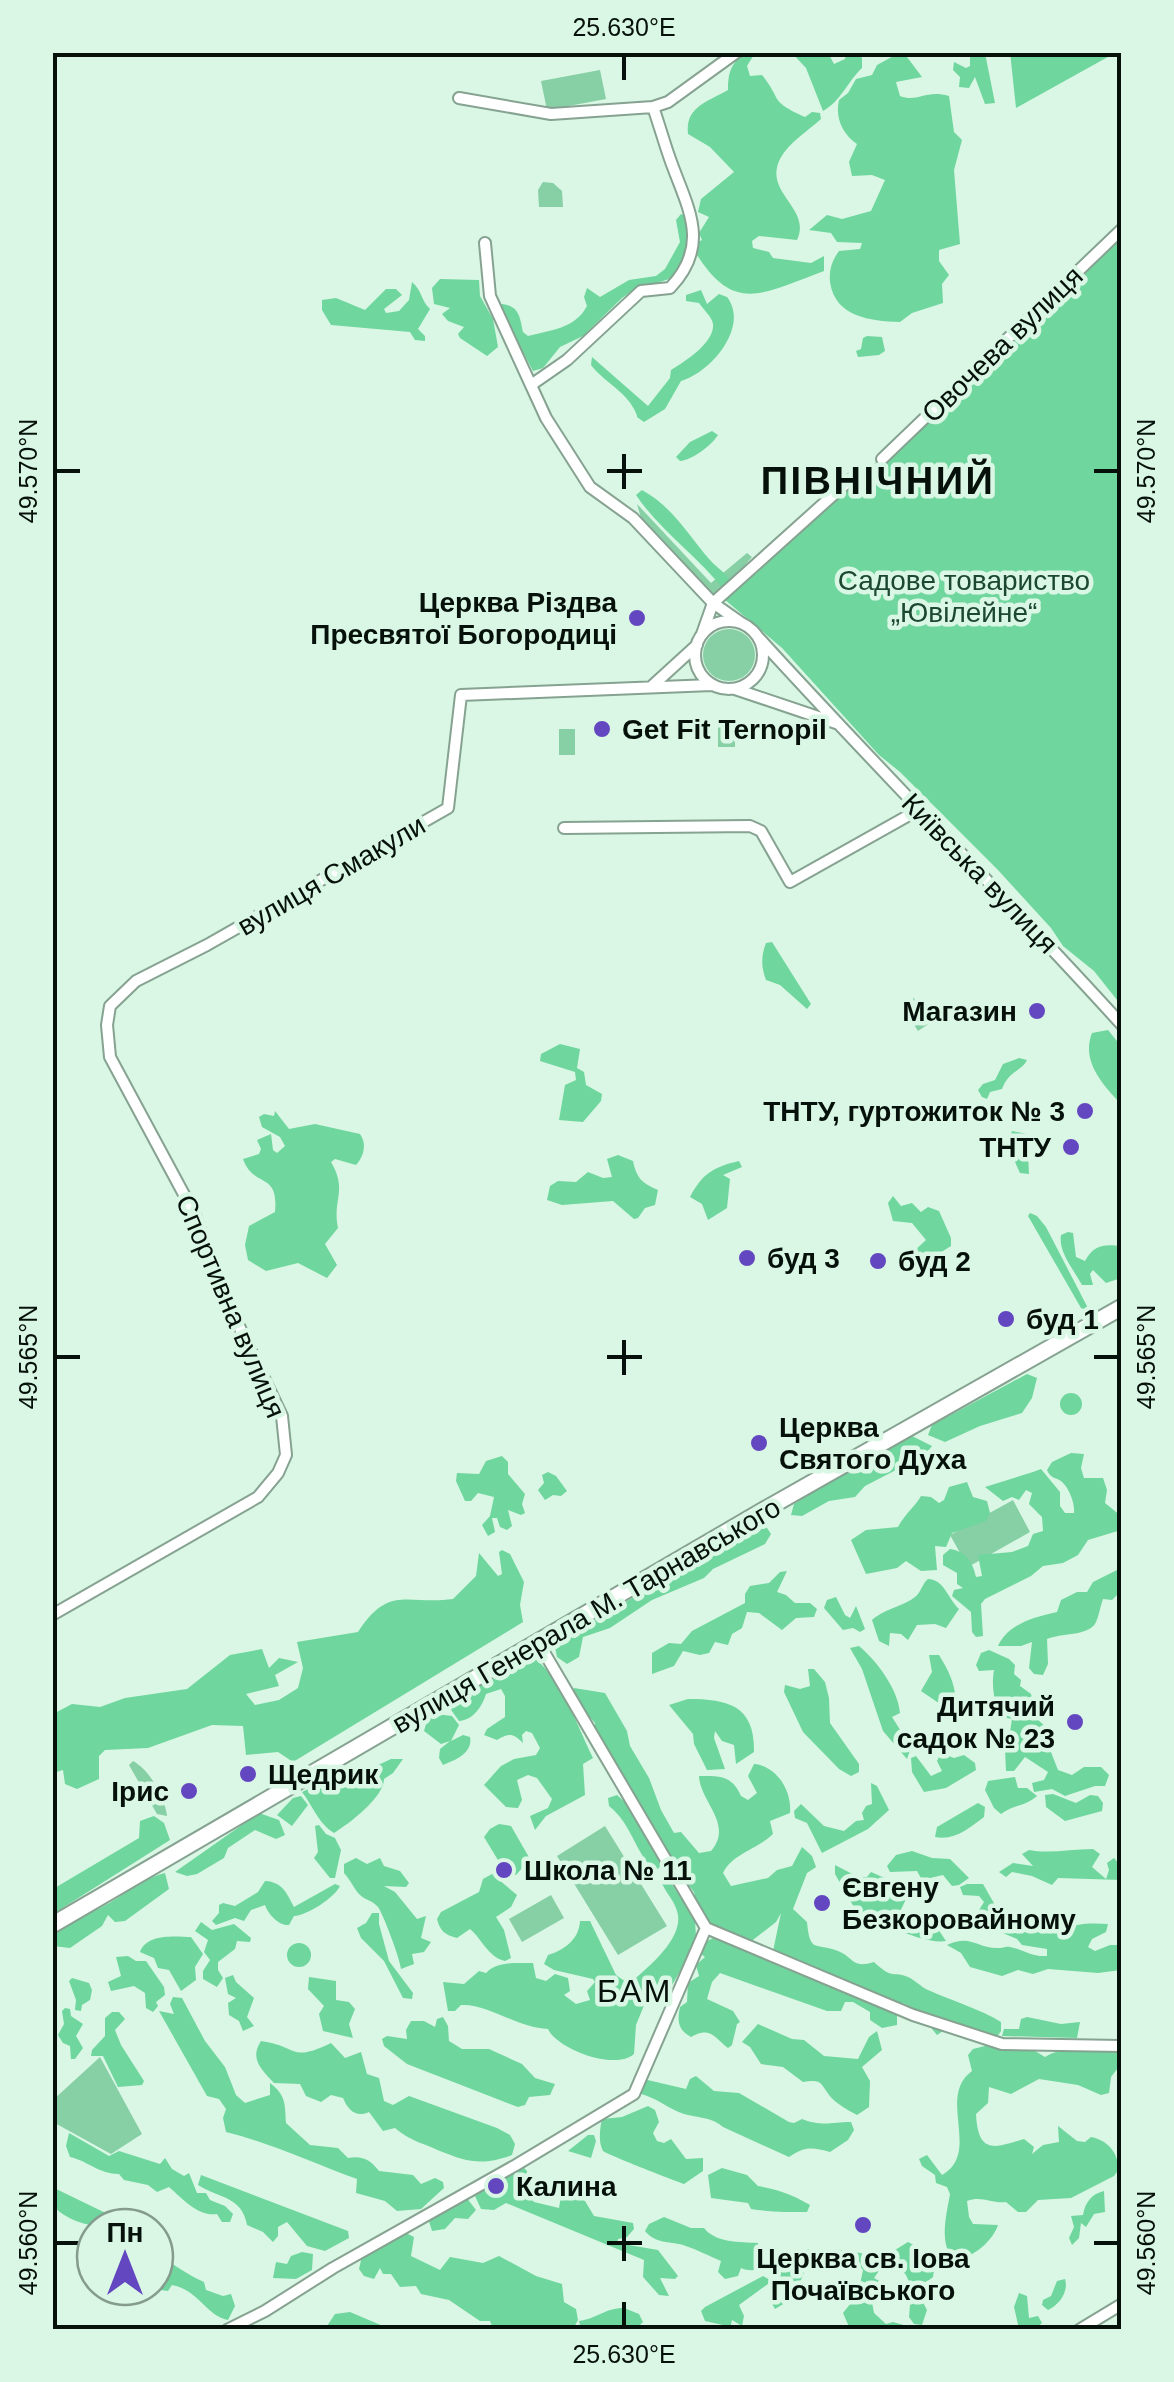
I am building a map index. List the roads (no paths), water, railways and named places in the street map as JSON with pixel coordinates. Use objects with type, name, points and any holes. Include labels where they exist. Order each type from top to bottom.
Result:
[{"type":"main road","name":"вулиця Генерала М. Тарнавського","points":[[52,1924],[764,1510],[1122,1308]]},
{"type":"street","points":[[459,98],[550,114],[653,106],[668,102],[737,52]]},
{"type":"street","points":[[531,385],[568,360],[578,346],[641,291],[670,288],[683,274],[694,219],[653,106]]},
{"type":"street","name":"Овочева вулиця","points":[[882,459],[1122,229]]},
{"type":"street","points":[[485,243],[490,296],[546,418],[590,487],[633,518],[714,603],[759,638],[764,659],[760,670],[754,679],[735,689]]},
{"type":"street","points":[[837,724],[735,689],[712,685],[697,667],[699,640],[714,603],[852,478]]},
{"type":"street","points":[[650,688],[721,622],[743,624]]},
{"type":"street","name":"Київська вулиця","points":[[759,638],[1122,1025]]},
{"type":"street","name":"вулиця Смакули","points":[[110,1006],[136,982],[448,808],[461,695],[712,685]]},
{"type":"street","points":[[564,828],[750,826],[761,830],[790,882],[920,809]]},
{"type":"street","name":"Спортивна вулиця","points":[[52,1614],[258,1497],[278,1473],[286,1455],[282,1416],[215,1276],[195,1215],[110,1057],[110,1006]]},
{"type":"street","points":[[538,1642],[706,1928],[906,2012],[1002,2044],[1122,2046]]},
{"type":"street","points":[[227,2330],[266,2311],[333,2268],[516,2166],[634,2094],[706,1928]]},
{"type":"street","points":[[1079,2330],[1122,2304]]},
{"type":"place","name":"Церква Різдва Пресвятої Богородиці","points":[[637,618]]},
{"type":"place","name":"Get Fit Ternopil","points":[[602,729]]},
{"type":"place","name":"Магазин","points":[[1037,1011]]},
{"type":"place","name":"ТНТУ, гуртожиток № 3","points":[[1085,1111]]},
{"type":"place","name":"ТНТУ","points":[[1071,1147]]},
{"type":"place","name":"буд 3","points":[[747,1258]]},
{"type":"place","name":"буд 2","points":[[878,1261]]},
{"type":"place","name":"буд 1","points":[[1006,1319]]},
{"type":"place","name":"Церква Святого Духа","points":[[759,1443]]},
{"type":"place","name":"Дитячий садок № 23","points":[[1075,1722]]},
{"type":"place","name":"Щедрик","points":[[248,1774]]},
{"type":"place","name":"Ірис","points":[[189,1791]]},
{"type":"place","name":"Школа № 11","points":[[504,1870]]},
{"type":"place","name":"Євгену Безкоровайному","points":[[822,1903]]},
{"type":"place","name":"Калина","points":[[496,2186]]},
{"type":"place","name":"Церква св. Іова Почаївського","points":[[863,2225]]},
{"type":"district","name":"ПІВНІЧНИЙ","points":[[878,481]]},
{"type":"district","name":"БАМ","points":[[635,1991]]},
{"type":"park label","name":"Садове товариство „Ювілейне“","points":[[964,596]]}]
